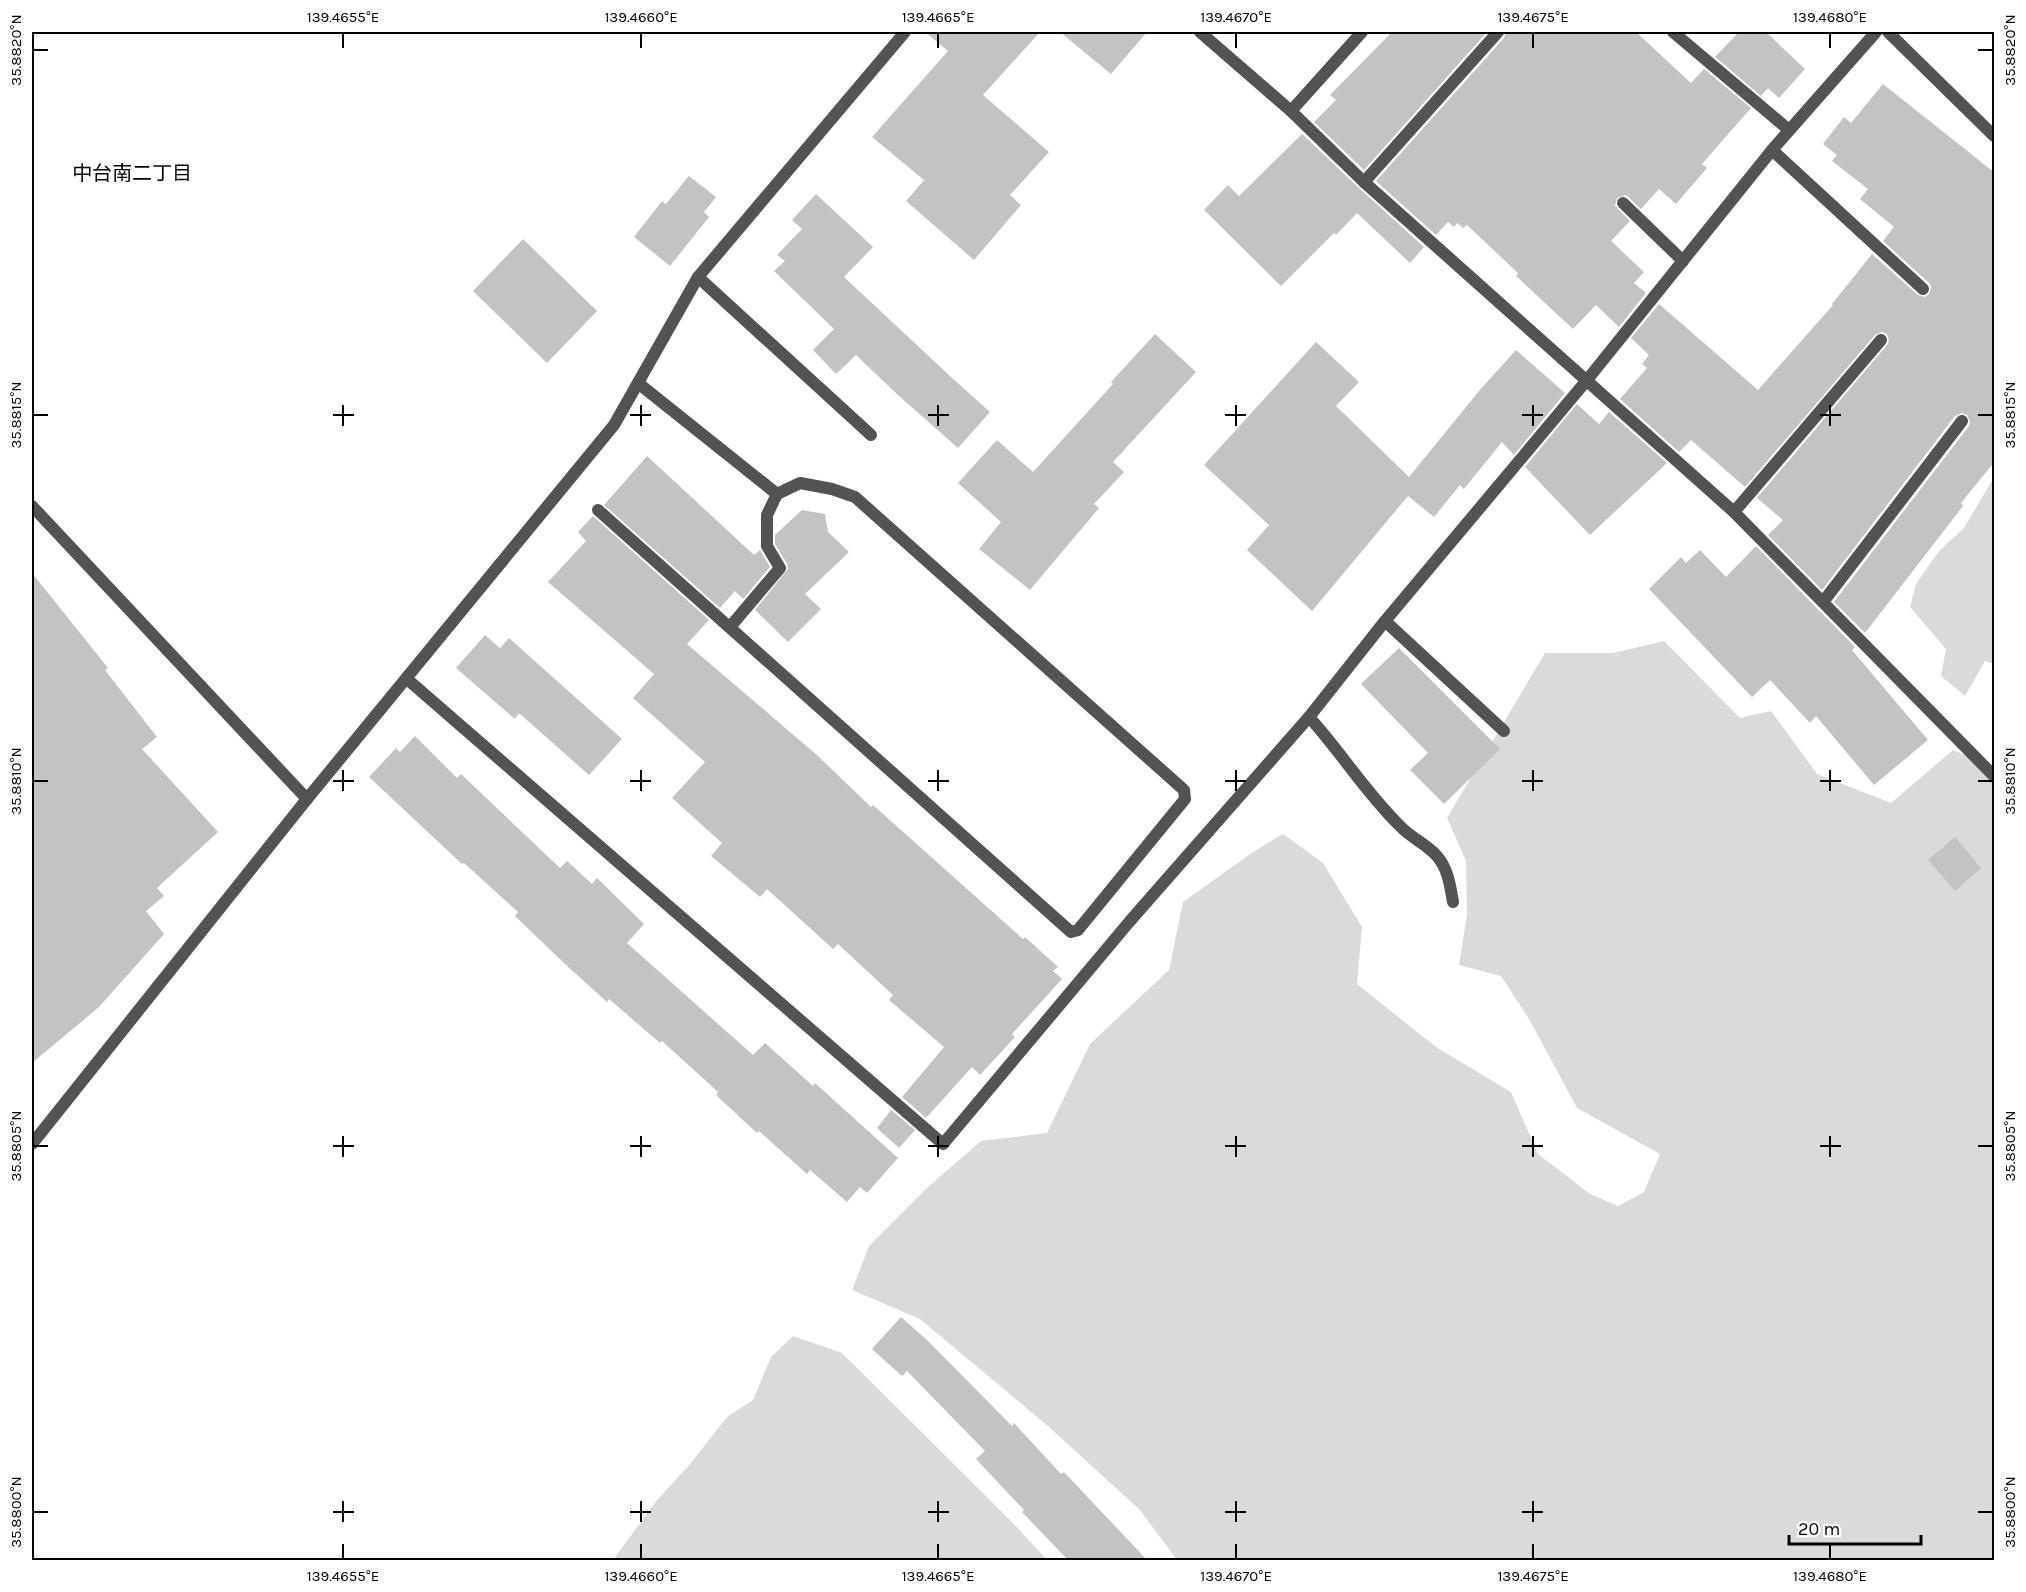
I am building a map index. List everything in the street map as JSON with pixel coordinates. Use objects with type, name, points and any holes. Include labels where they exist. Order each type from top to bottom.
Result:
[{"type":"street","points":[[32,1144],[307,798],[614,425],[698,277],[905,32]]},
{"type":"street","points":[[1200,32],[1292,111],[1364,182],[1734,512],[1995,776]]},
{"type":"street","points":[[1292,111],[1362,32]]},
{"type":"street","points":[[1364,182],[1498,32]]},
{"type":"street","points":[[1673,32],[1789,130]]},
{"type":"street","points":[[407,679],[943,1144],[1130,921],[1309,717],[1385,621],[1587,380],[1772,150],[1876,32]]},
{"type":"street","points":[[1888,32],[1995,136]]},
{"type":"street","points":[[1772,150],[1923,289]]},
{"type":"street","points":[[1623,203],[1683,261]]},
{"type":"street","points":[[698,277],[872,435]]},
{"type":"street","points":[[1734,512],[1881,340]]},
{"type":"street","points":[[638,383],[777,494]]},
{"type":"street","points":[[1823,602],[1962,421]]},
{"type":"street","points":[[598,510],[1071,932],[1078,930],[1185,799],[1184,790],[855,497],[832,489],[800,483],[777,494],[767,515],[767,546],[780,568],[730,627]]},
{"type":"street","points":[[32,506],[307,798]]},
{"type":"street","points":[[1385,621],[1504,731]]},
{"type":"street","points":[[1309,717],[1372,796],[1401,828],[1436,855],[1450,878],[1453,902]]},
{"type":"shaded area","points":[[1994,477],[1994,664],[1985,661],[1965,696],[1941,676],[1946,649],[1910,607],[1916,584],[1939,551],[1964,528]]},
{"type":"shaded area","points":[[1664,641],[1740,718],[1771,711],[1817,774],[1891,803],[1953,750],[1994,767],[1994,1560],[1177,1560],[1140,1510],[1049,1427],[920,1319],[852,1290],[869,1246],[928,1187],[981,1141],[1047,1133],[1090,1044],[1169,970],[1183,902],[1253,852],[1283,834],[1323,863],[1362,927],[1357,984],[1436,1047],[1511,1092],[1538,1154],[1590,1194],[1618,1206],[1644,1192],[1660,1154],[1577,1108],[1529,1019],[1501,976],[1459,965],[1467,915],[1466,861],[1447,818],[1545,653],[1613,653]]},
{"type":"shaded area","points":[[793,1336],[842,1353],[1014,1524],[1047,1560],[613,1560],[657,1500],[690,1464],[727,1417],[753,1400],[771,1357]]},
{"type":"building","points":[[925,32],[1040,32],[983,95],[1049,152],[1010,195],[1021,205],[974,260],[906,201],[924,180],[872,137],[948,51]]},
{"type":"building","points":[[1060,32],[1147,32],[1111,74]]},
{"type":"building","points":[[1392,32],[1487,32],[1364,170],[1314,122],[1336,100],[1330,95]]},
{"type":"building","points":[[1506,32],[1636,32],[1691,83],[1704,69],[1751,108],[1702,164],[1707,168],[1676,204],[1659,189],[1641,209],[1626,195],[1617,198],[1615,206],[1630,221],[1611,241],[1644,272],[1634,283],[1646,293],[1619,327],[1596,305],[1573,329],[1516,276],[1518,273],[1467,225],[1463,228],[1457,223],[1454,227],[1448,222],[1436,235],[1376,181],[1504,38]]},
{"type":"building","points":[[1739,32],[1766,32],[1805,69],[1779,98],[1768,88],[1761,96],[1715,57]]},
{"type":"building","points":[[1883,84],[1995,173],[1995,461],[1865,633],[1834,602],[1969,426],[1967,415],[1962,413],[1955,416],[1822,590],[1768,535],[1783,520],[1757,498],[1887,345],[1889,341],[1887,334],[1882,332],[1875,335],[1745,487],[1691,440],[1679,452],[1620,399],[1647,368],[1642,364],[1649,355],[1631,338],[1659,304],[1758,390],[1833,305],[1872,254],[1918,295],[1925,297],[1929,294],[1931,287],[1929,283],[1883,241],[1894,227],[1860,199],[1868,189],[1832,161],[1837,155],[1823,144],[1844,117],[1851,123]]},
{"type":"building","points":[[1302,134],[1424,247],[1410,263],[1357,213],[1281,286],[1204,210],[1228,185],[1239,196]]},
{"type":"building","points":[[689,176],[716,197],[704,212],[709,217],[670,266],[634,237],[662,201],[666,204]]},
{"type":"building","points":[[816,194],[873,247],[844,277],[990,412],[958,448],[856,355],[836,374],[813,350],[834,329],[774,271],[785,261],[777,255],[802,229],[792,220]]},
{"type":"building","points":[[523,239],[597,311],[547,363],[473,291]]},
{"type":"building","points":[[1155,334],[1196,372],[1113,462],[1124,472],[1094,504],[1099,508],[1030,590],[979,549],[1001,522],[958,483],[997,440],[1033,472]]},
{"type":"building","points":[[1316,342],[1359,382],[1336,406],[1409,477],[1479,391],[1516,350],[1565,393],[1514,455],[1502,442],[1464,489],[1460,485],[1434,517],[1408,496],[1312,611],[1247,550],[1269,525],[1204,465]]},
{"type":"building","points":[[1577,404],[1599,424],[1609,412],[1667,463],[1590,535],[1525,467]]},
{"type":"building","points":[[647,456],[754,555],[760,550],[770,567],[743,599],[735,591],[720,608],[604,505]]},
{"type":"building","points":[[802,510],[825,514],[828,532],[849,552],[805,594],[821,609],[788,642],[755,610],[788,569],[775,544],[775,535]]},
{"type":"building","points":[[593,516],[709,620],[687,644],[818,756],[871,807],[873,805],[1023,939],[1025,937],[1058,967],[1053,971],[1062,979],[1012,1034],[1015,1037],[980,1075],[972,1067],[926,1118],[902,1097],[944,1047],[889,1000],[893,995],[838,944],[833,949],[767,889],[760,897],[711,856],[722,843],[672,798],[705,762],[633,698],[654,674],[548,582],[586,541],[578,532]]},
{"type":"building","points":[[1756,546],[1855,647],[1852,650],[1928,740],[1874,785],[1816,716],[1810,723],[1770,680],[1752,697],[1649,589],[1681,557],[1686,563],[1700,550],[1726,577]]},
{"type":"building","points":[[32,573],[108,668],[105,670],[157,737],[142,749],[218,832],[157,888],[164,896],[146,911],[164,934],[99,1007],[32,1063]]},
{"type":"building","points":[[485,635],[500,648],[509,638],[622,739],[589,775],[519,713],[515,719],[456,668]]},
{"type":"building","points":[[1399,648],[1500,749],[1444,804],[1410,770],[1428,753],[1361,684]]},
{"type":"building","points":[[415,736],[457,778],[461,774],[560,868],[567,861],[592,884],[597,878],[644,924],[627,943],[753,1055],[765,1043],[813,1086],[815,1083],[898,1158],[867,1193],[860,1187],[847,1202],[810,1170],[807,1174],[759,1131],[757,1133],[716,1095],[718,1092],[662,1041],[660,1043],[609,999],[607,1002],[566,965],[515,916],[518,912],[464,863],[462,864],[369,777],[396,748],[400,752]]},
{"type":"building","points":[[1955,837],[1981,868],[1955,891],[1928,860]]},
{"type":"building","points":[[891,1110],[915,1130],[899,1148],[877,1128]]},
{"type":"building","points":[[901,1317],[1012,1426],[1014,1423],[1061,1474],[1064,1472],[1147,1560],[1068,1560],[976,1459],[985,1451],[907,1371],[902,1376],[872,1349]]},
{"type":"district","name":"中台南二丁目","points":[[132,173]]}]
